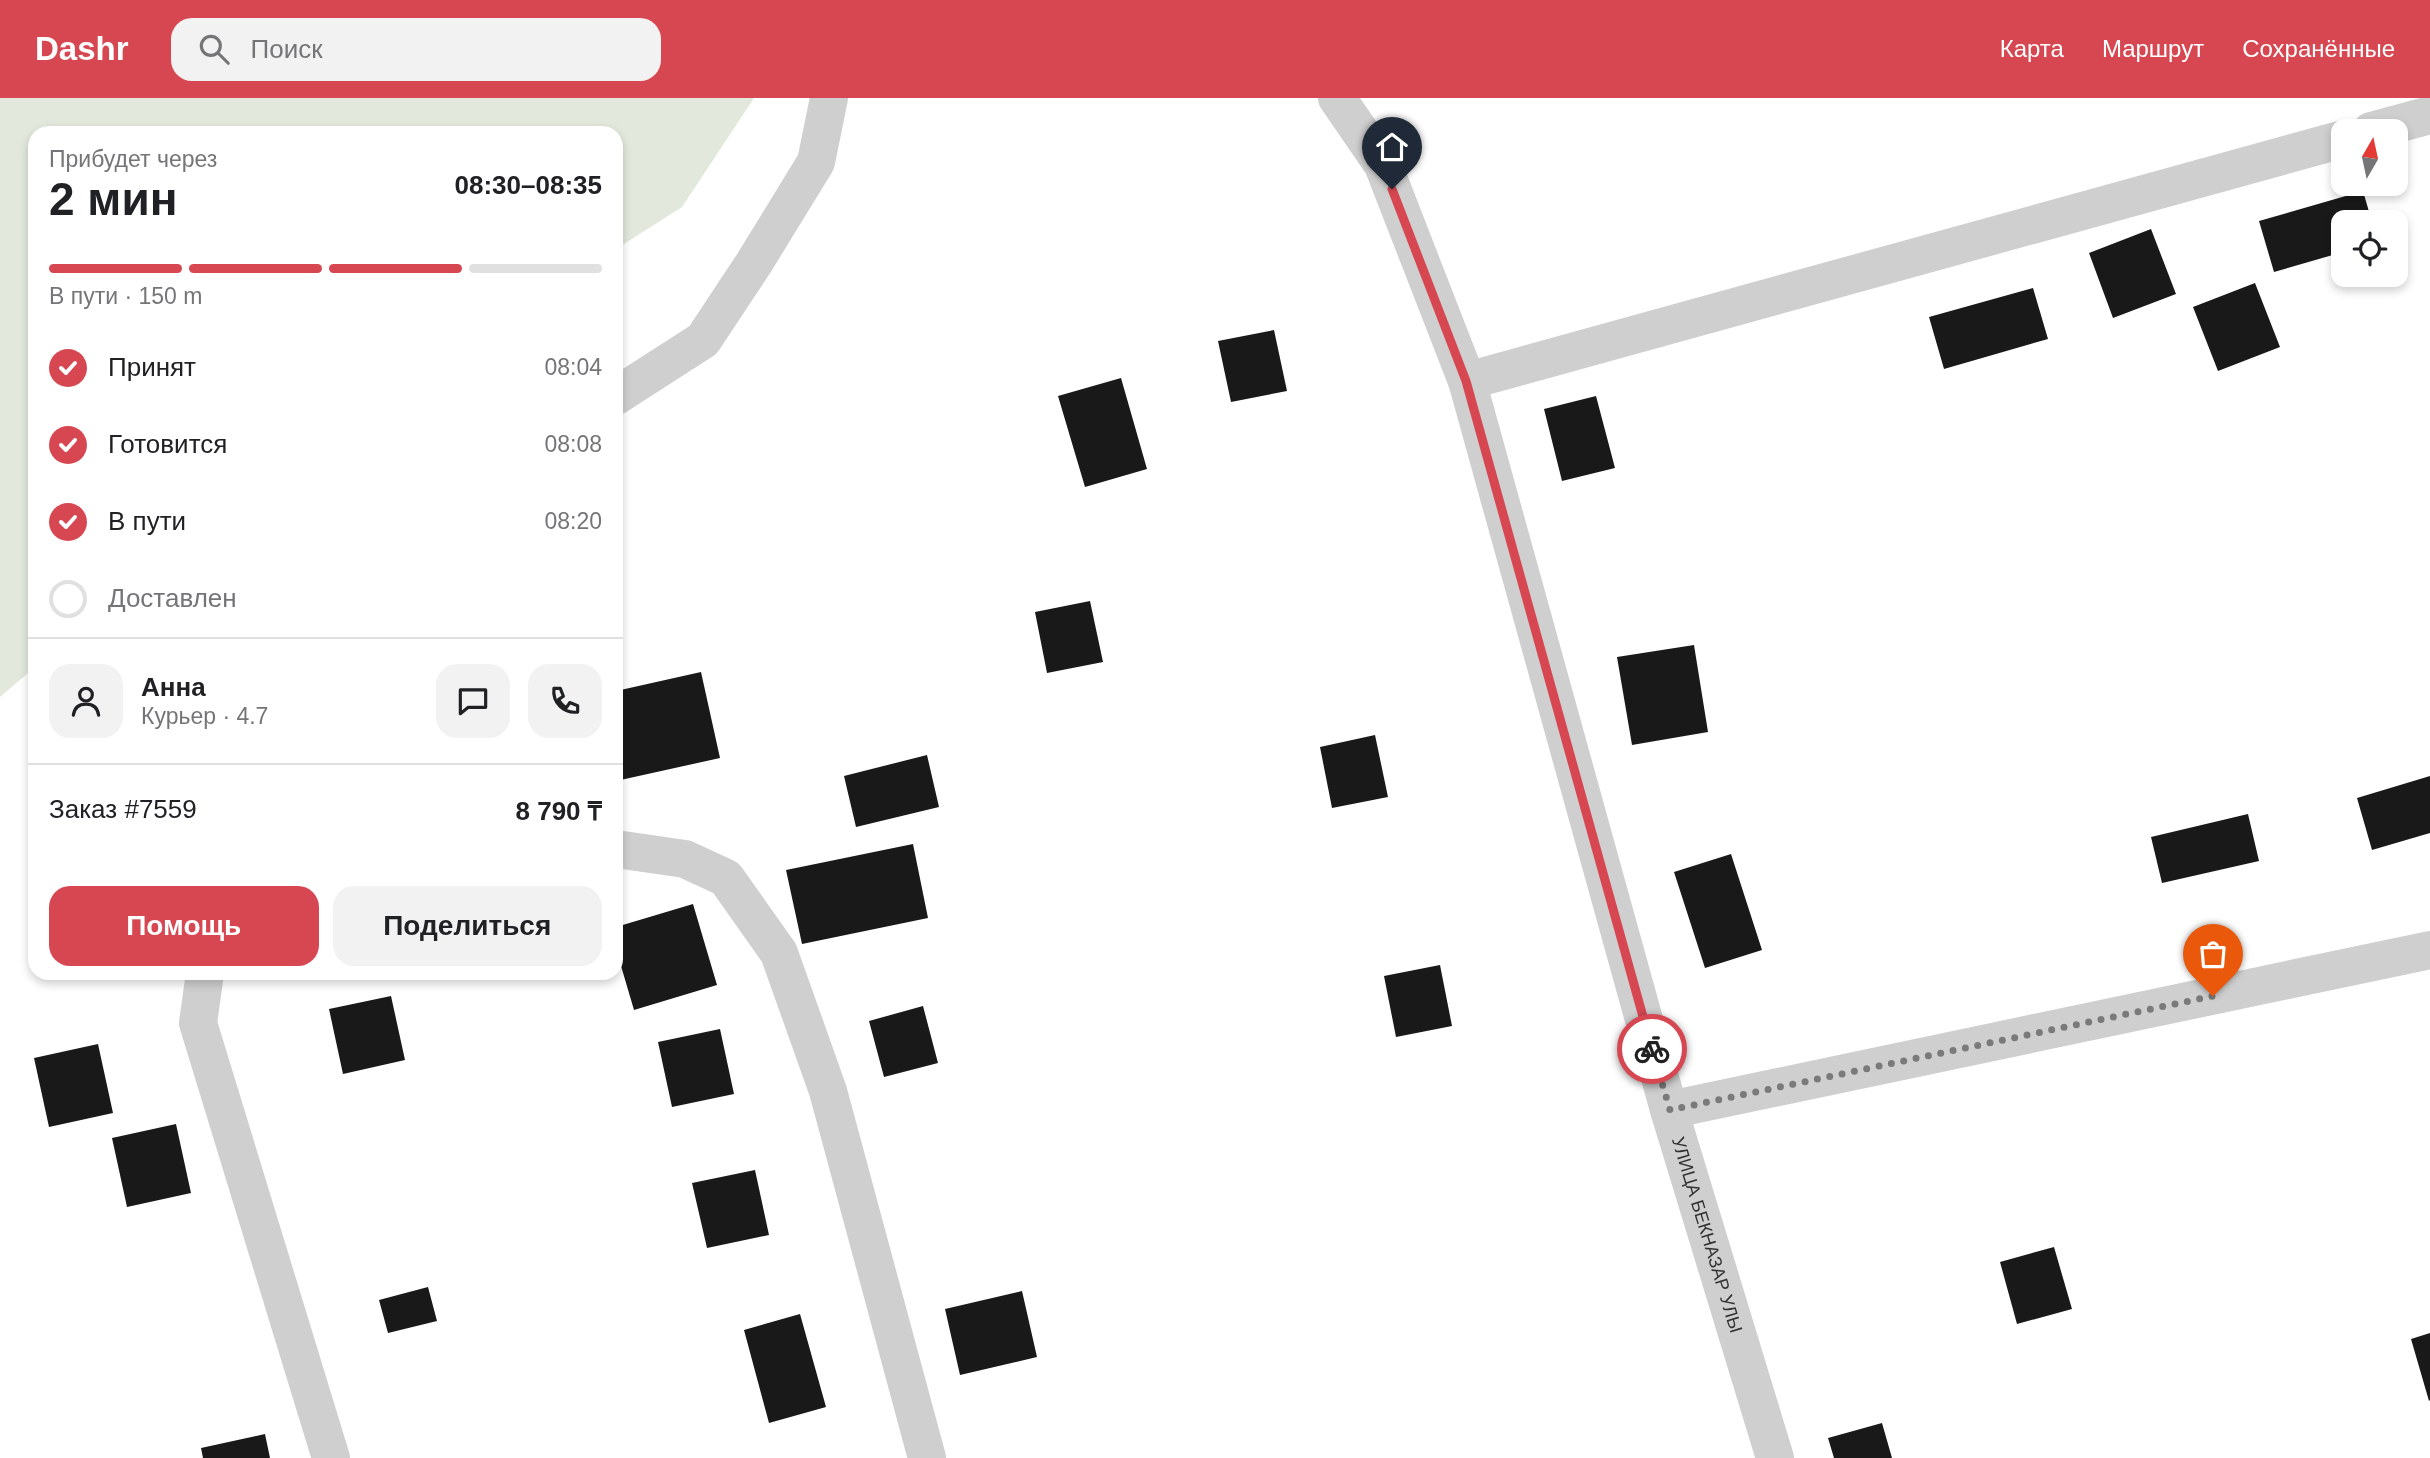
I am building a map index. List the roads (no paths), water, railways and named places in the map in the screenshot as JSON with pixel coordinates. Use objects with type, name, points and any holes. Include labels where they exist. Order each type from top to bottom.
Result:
[{"type":"street","points":[[623,392],[704,340],[816,162],[829,98]]},
{"type":"street","name":"УЛИЦА БЕКНАЗАР УЛЫ","points":[[1337,98],[1383,165],[1466,381],[1670,1110],[1775,1458]]},
{"type":"street","points":[[2408,121],[2430,115]]},
{"type":"street","points":[[1466,381],[2331,142]]},
{"type":"street","points":[[623,850],[685,859],[726,878],[779,953],[828,1091],[927,1458]]},
{"type":"street","points":[[1670,1110],[2430,950]]},
{"type":"street","points":[[204,980],[198,1023],[331,1458]]}]
